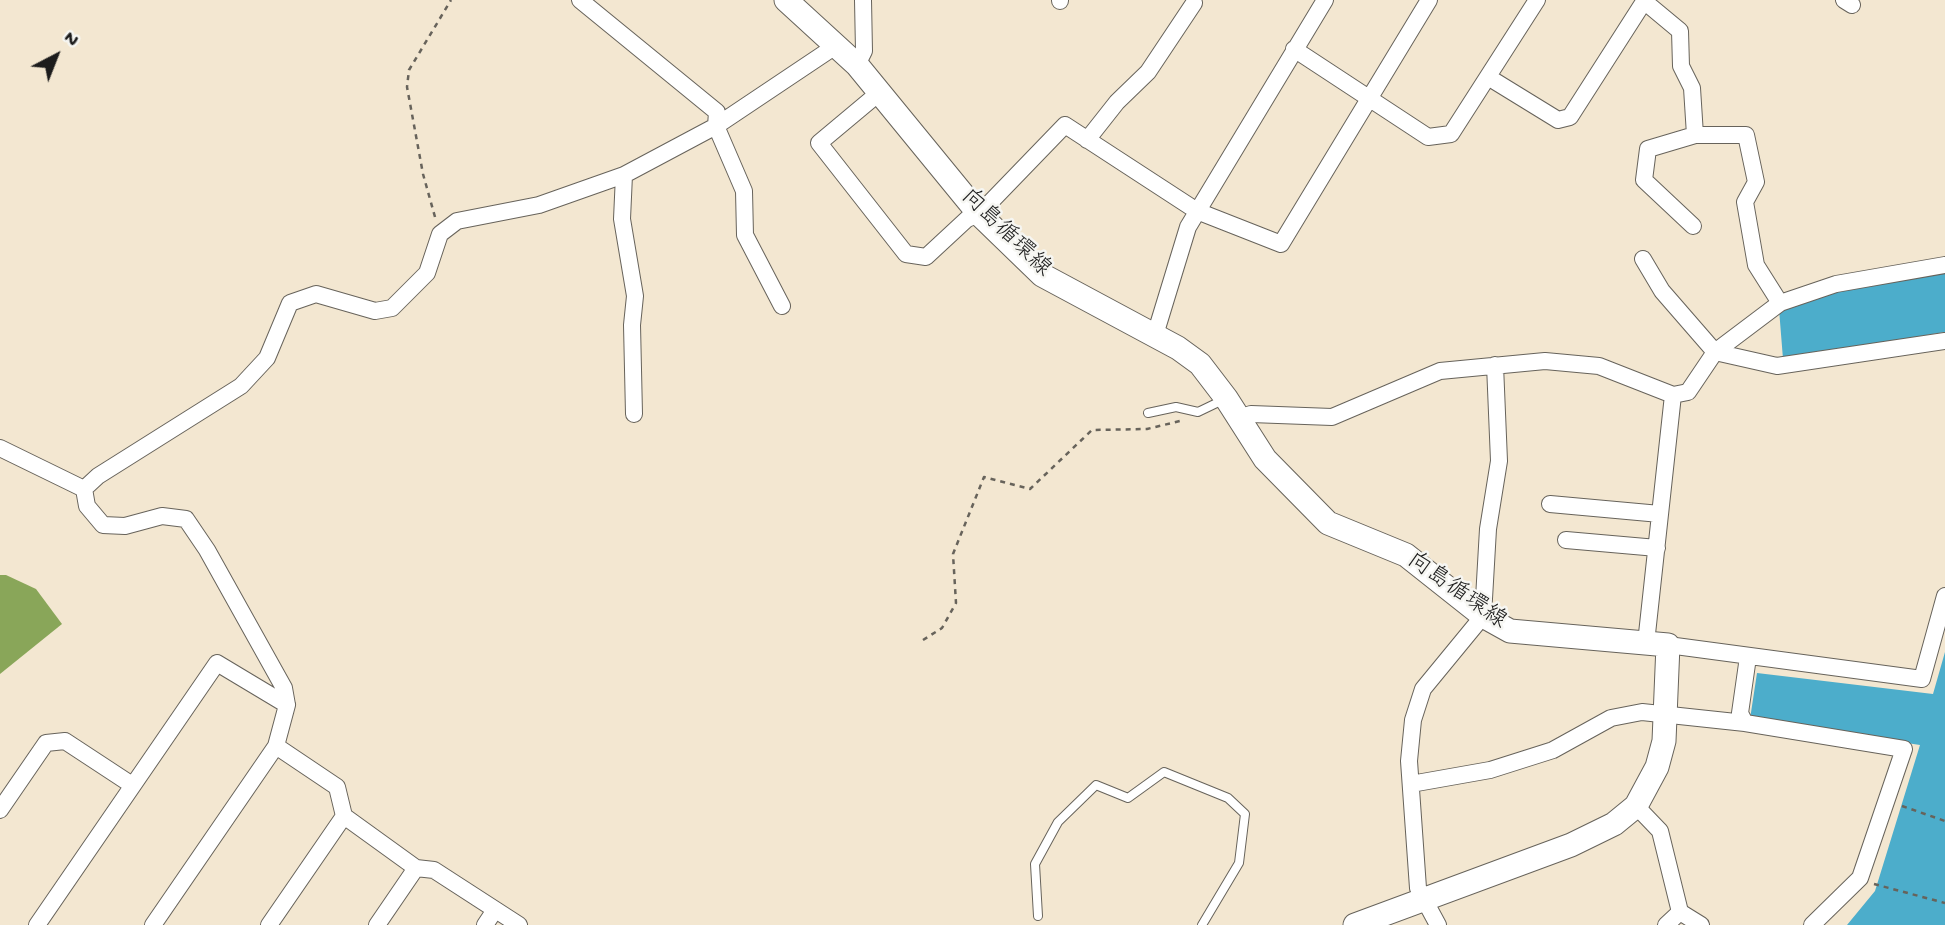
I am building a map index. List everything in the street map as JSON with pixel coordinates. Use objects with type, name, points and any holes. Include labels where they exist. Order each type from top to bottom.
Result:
[{"type":"main road","name":"向島循環線","points":[[786,0],[856,65],[979,214],[1042,275],[1178,348],[1200,365],[1226,398],[1265,459],[1321,517],[1406,555],[1483,616],[1510,631],[1657,644]]},
{"type":"main road","points":[[1355,925],[1571,845],[1614,824],[1636,806],[1657,767],[1664,741],[1665,713],[1657,644]]},
{"type":"street","points":[[580,0],[717,112],[716,126],[744,191],[745,235],[782,306]]},
{"type":"street","points":[[856,65],[864,51],[863,0]]},
{"type":"street","points":[[1154,335],[1188,227],[1325,0]]},
{"type":"street","points":[[880,92],[819,143],[906,254],[926,257],[967,219],[979,214],[1065,125],[1197,211],[1281,244],[1429,0]]},
{"type":"street","points":[[1294,49],[1428,137],[1451,134],[1537,0]]},
{"type":"street","points":[[1488,77],[1558,120],[1570,117],[1645,1],[1680,31],[1681,66],[1692,88],[1695,135]]},
{"type":"street","points":[[1087,139],[1116,102],[1148,72],[1194,3]]},
{"type":"street","points":[[84,489],[98,476],[241,386],[267,358],[290,303],[316,293],[375,311],[392,308],[427,273],[440,234],[457,221],[539,205],[624,175],[716,126],[837,45]]},
{"type":"street","points":[[1693,226],[1644,180],[1648,149],[1695,135],[1746,135],[1756,182],[1745,202],[1756,265],[1780,303]]},
{"type":"street","points":[[624,175],[622,219],[635,296],[632,325],[634,414]]},
{"type":"street","points":[[1643,259],[1662,291],[1715,352],[1777,366],[1945,341]]},
{"type":"street","points":[[1238,418],[1251,414],[1332,417],[1440,371],[1545,361],[1600,366],[1673,395],[1688,392],[1715,352],[1780,303],[1836,284],[1945,264]]},
{"type":"street","points":[[1438,925],[1418,888],[1411,783],[1413,720],[1423,689],[1483,616],[1488,528],[1499,461],[1495,366]]},
{"type":"street","points":[[1673,395],[1657,548],[1657,644],[1922,679],[1945,596]]},
{"type":"street","points":[[0,449],[84,489]]},
{"type":"street","points":[[84,489],[87,506],[103,525],[125,526],[162,516],[186,519],[207,550],[284,688],[287,705],[276,746],[153,925]]},
{"type":"street","points":[[1550,505],[1660,514]]},
{"type":"street","points":[[1566,540],[1657,548]]},
{"type":"street","points":[[1745,723],[1740,713],[1748,657]]},
{"type":"street","points":[[37,925],[217,663],[287,705]]},
{"type":"street","points":[[1411,783],[1490,771],[1552,750],[1611,718],[1642,712],[1745,723],[1904,749],[1860,878],[1812,925]]},
{"type":"street","points":[[0,810],[46,743],[65,741],[132,785]]},
{"type":"street","points":[[276,746],[337,787],[344,816],[416,868],[435,870],[519,925]]},
{"type":"street","points":[[0,780],[14,789]]},
{"type":"street","points":[[1636,806],[1660,831],[1680,912],[1702,925]]},
{"type":"street","points":[[269,925],[344,816]]},
{"type":"street","points":[[377,925],[416,868]]},
{"type":"street","points":[[485,925],[495,910]]},
{"type":"street","points":[[1666,925],[1680,912]]},
{"type":"lane","points":[[1149,413],[1176,407],[1198,412],[1226,398]]},
{"type":"lane","points":[[1038,916],[1035,864],[1058,822],[1096,785],[1128,798],[1164,772],[1228,798],[1245,814],[1239,863],[1202,925]]},
{"type":"path","points":[[440,234],[423,174],[407,87],[409,70],[451,0]]},
{"type":"path","points":[[923,640],[942,628],[956,603],[953,554],[984,477],[1030,489],[1092,430],[1147,429],[1186,420]]},
{"type":"path","points":[[1899,805],[1945,821]]},
{"type":"path","points":[[1860,878],[1865,882],[1945,903]]},
{"type":"green space","points":[[0,575],[6,575],[36,589],[62,624],[0,674]]},
{"type":"water","points":[[1945,273],[1945,332],[1783,359],[1779,309],[1840,290]]},
{"type":"water","points":[[1945,652],[1945,925],[1847,925],[1875,891],[1920,745],[1750,719],[1757,673],[1933,694]]}]
